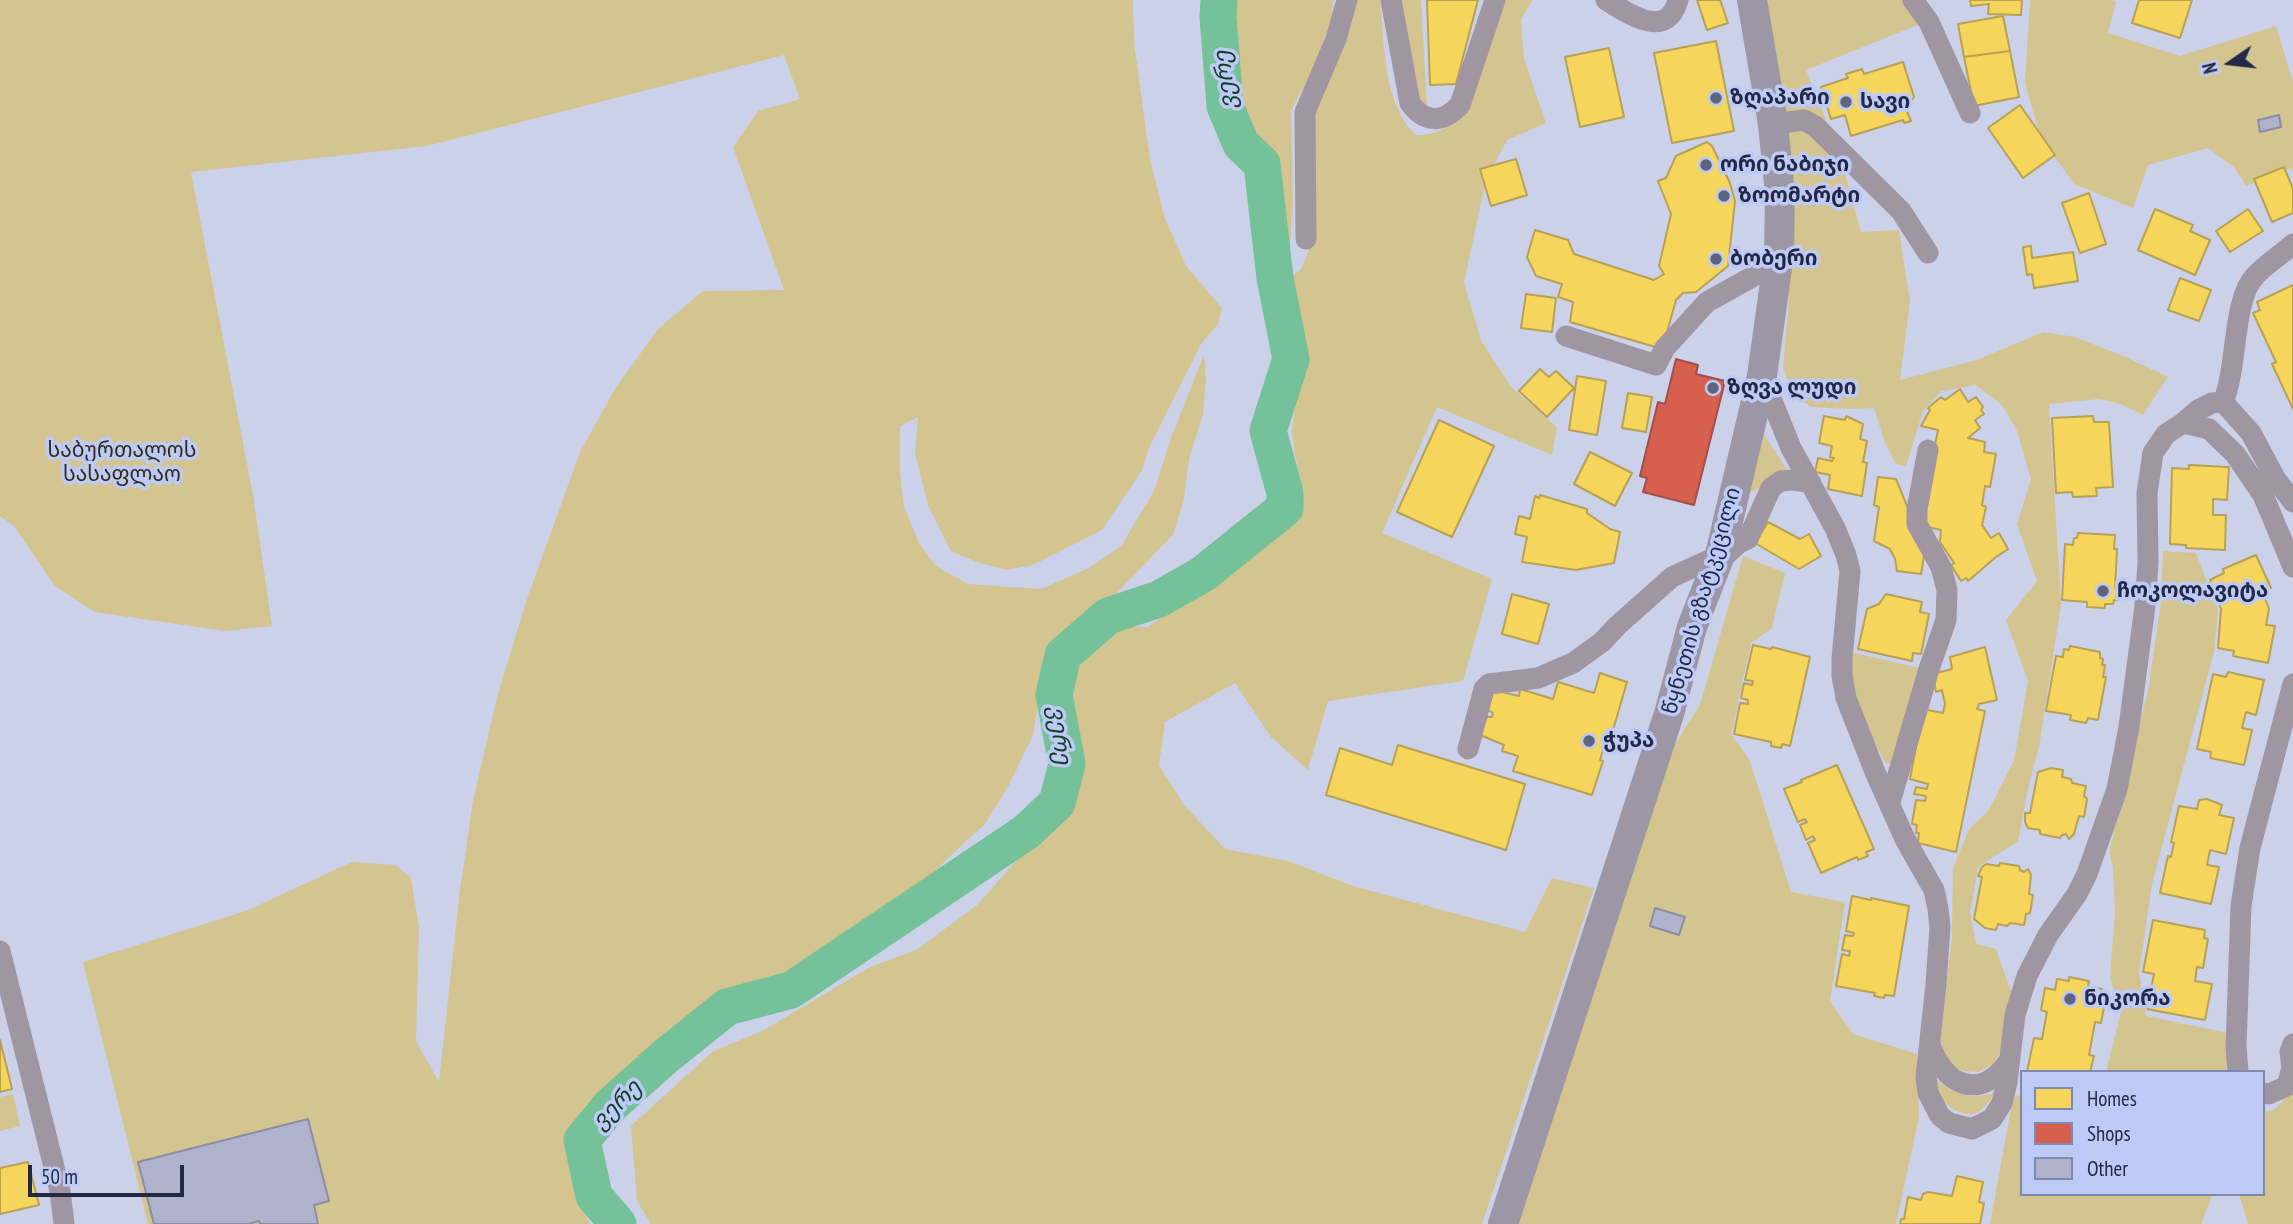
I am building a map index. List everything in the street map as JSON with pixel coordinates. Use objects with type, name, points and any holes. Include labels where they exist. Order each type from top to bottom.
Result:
[{"type":"main road","name":"წყნეთის გზატკეცილი","points":[[1503,1224],[1669,714],[1692,627],[1718,559],[1762,376],[1779,254],[1780,194],[1773,124],[1752,0]]},
{"type":"street","points":[[1306,239],[1305,112],[1336,40],[1347,0]]},
{"type":"street","points":[[1391,0],[1410,103],[1418,114],[1428,118],[1440,118],[1451,114],[1460,105],[1495,0]]},
{"type":"street","points":[[1606,0],[1637,18],[1654,22],[1666,20],[1678,0]]},
{"type":"street","points":[[1913,0],[1928,22],[1970,113]]},
{"type":"street","points":[[1773,124],[1804,120],[1815,126],[1901,211],[1928,253]]},
{"type":"street","points":[[2223,402],[2231,386],[2243,298],[2253,277],[2293,244]]},
{"type":"street","points":[[1566,336],[1656,365],[1665,348],[1707,302],[1760,272],[1779,254]]},
{"type":"street","points":[[1762,376],[1791,448],[1835,527],[1850,570],[1842,676],[1846,698],[1905,839],[1934,890],[1940,927],[1926,1077],[1928,1093],[1940,1116],[1949,1123],[1972,1129],[1992,1119],[2002,1103],[2015,1015],[2027,976],[2048,935],[2077,894],[2087,874],[2117,789],[2129,727],[2145,606],[2148,563],[2147,493],[2153,453],[2166,433],[2198,410],[2212,403],[2223,402]]},
{"type":"street","points":[[2223,402],[2251,433],[2275,478],[2293,502]]},
{"type":"street","points":[[2183,423],[2209,429],[2235,454],[2263,495],[2293,567]]},
{"type":"street","points":[[1890,802],[1946,621],[1947,590],[1941,567],[1917,524],[1917,509],[1928,450]]},
{"type":"street","points":[[1468,750],[1484,689],[1489,684],[1538,678],[1573,663],[1602,642],[1672,577],[1718,559],[1748,538],[1771,488],[1781,481],[1811,483]]},
{"type":"street","points":[[2238,1070],[2236,1046],[2241,906],[2250,848],[2293,684]]},
{"type":"street","points":[[0,951],[60,1191],[64,1224]]},
{"type":"street","points":[[1929,1042],[1943,1071],[1954,1080],[1968,1084],[1980,1085],[1992,1079],[2008,1062]]},
{"type":"street","points":[[2265,1093],[2287,1086],[2292,1068],[2290,1052],[2293,1044]]},
{"type":"green space","name":"საბურთალოს სასაფლაო","points":[[0,0],[1133,0],[1134,43],[1150,159],[1164,216],[1186,266],[1222,308],[1218,324],[1201,344],[1149,448],[1142,470],[1102,530],[1033,565],[1006,570],[951,551],[928,505],[915,453],[918,417],[900,426],[900,473],[904,507],[920,545],[936,566],[968,584],[1041,589],[1089,568],[1121,546],[1154,491],[1171,438],[1204,355],[1206,380],[1203,414],[1189,459],[1184,499],[1173,535],[1101,609],[1064,634],[1042,677],[1033,735],[1009,785],[985,824],[918,890],[873,926],[754,993],[724,1002],[653,1053],[576,1130],[580,1205],[590,1224],[148,1224],[83,962],[246,911],[352,862],[396,865],[411,878],[419,928],[416,1041],[439,1082],[460,890],[473,801],[497,697],[527,599],[580,452],[615,389],[658,329],[703,291],[784,290],[733,147],[758,111],[800,99],[784,55],[427,146],[191,172],[253,495],[272,626],[225,631],[95,612],[55,586],[14,526],[0,516]]},
{"type":"green space","points":[[1232,0],[1333,0],[1332,17],[1315,65],[1291,111],[1293,203],[1289,256],[1281,261],[1269,157],[1239,119],[1227,64],[1227,29]]},
{"type":"green space","points":[[1351,0],[1380,0],[1391,89],[1404,121],[1415,135],[1441,130],[1460,112],[1502,0],[1532,0],[1521,20],[1524,59],[1546,123],[1507,140],[1486,179],[1464,283],[1481,340],[1511,387],[1557,427],[1552,455],[1437,407],[1382,533],[1492,579],[1463,681],[1328,701],[1308,770],[1271,737],[1235,683],[1165,722],[1159,765],[1184,805],[1225,849],[1288,861],[1356,887],[1525,932],[1552,878],[1594,888],[1482,1224],[651,1224],[637,1201],[631,1126],[712,1052],[764,1030],[870,967],[918,949],[977,905],[1066,805],[1070,768],[1062,693],[1077,658],[1120,627],[1148,627],[1293,521],[1304,493],[1292,431],[1301,361],[1287,281],[1301,269],[1309,250],[1312,206],[1311,111]]},
{"type":"green space","points":[[1395,0],[1421,0],[1427,107],[1420,108]]},
{"type":"green space","points":[[1765,0],[1903,0],[1920,24],[1806,70],[1838,149],[1861,232],[1899,230],[1910,301],[1900,380],[1977,360],[2043,332],[2075,337],[2168,377],[2143,415],[2118,403],[2099,399],[2049,404],[2061,605],[2039,747],[2018,841],[1978,867],[1970,913],[1976,944],[1996,949],[2014,1000],[2005,1044],[1993,1064],[1979,1072],[1963,1071],[1949,1064],[1940,1037],[1952,938],[1953,868],[1969,829],[1989,810],[2014,760],[2028,681],[2006,620],[2037,581],[2017,524],[2031,479],[2017,431],[2003,406],[1976,385],[1941,391],[1923,411],[1906,466],[1896,464],[1885,443],[1874,408],[1812,407],[1793,396],[1783,367],[1788,315],[1790,206]]},
{"type":"green space","points":[[2030,0],[2112,0],[2116,2],[2108,33],[2180,56],[2276,26],[2293,82],[2293,171],[2291,168],[2246,186],[2235,168],[2208,148],[2148,165],[2133,208],[2074,184],[2040,136],[2025,83]]},
{"type":"green space","points":[[1759,427],[1797,485],[1765,486],[1750,492]]},
{"type":"green space","points":[[2163,551],[2196,553],[2218,610],[2214,652],[2152,884],[2139,973],[2146,1016],[2229,1033],[2226,1070],[2106,1070],[2121,1012],[2110,978],[2115,912],[2113,867],[2109,852],[2148,691],[2161,602]]},
{"type":"green space","points":[[1743,556],[1785,573],[1772,628],[1751,643],[1731,734],[1750,761],[1791,892],[1845,902],[1830,1001],[1853,1034],[1917,1054],[1919,1117],[1896,1224],[1508,1224],[1664,761],[1700,705]]},
{"type":"green space","points":[[1842,650],[1919,668],[1893,764],[1886,763],[1866,730]]},
{"type":"green space","points":[[1936,1079],[1957,1093],[1965,1095],[1980,1096],[1997,1091],[1978,1112],[1964,1113],[1950,1107],[1943,1100]]},
{"type":"green space","points":[[2293,1090],[2293,1224],[2248,1224],[2240,1196],[2265,1196],[2265,1112],[2274,1110]]},
{"type":"green space","points":[[13,1094],[20,1126],[0,1131],[0,1097]]},
{"type":"green space","points":[[2015,1095],[2020,1096],[2020,1196],[2212,1196],[2201,1224],[1990,1224]]},
{"type":"building: Homes","points":[[1427,0],[1478,0],[1456,84],[1430,85]]},
{"type":"building: Homes","points":[[1697,0],[1720,0],[1728,23],[1707,30]]},
{"type":"building: Homes","points":[[1970,0],[2022,0],[2021,15],[1988,14],[1989,4],[1971,6]]},
{"type":"building: Homes","points":[[2139,0],[2192,0],[2180,38],[2132,23]]},
{"type":"building: Homes","points":[[2003,16],[2010,51],[1964,57],[1958,24]]},
{"type":"building: Homes","points":[[1716,41],[1734,131],[1672,143],[1654,53]]},
{"type":"building: Homes","points":[[1609,48],[1624,117],[1580,127],[1565,57]]},
{"type":"building: Homes","points":[[2010,51],[2019,97],[1974,106],[1964,57]]},
{"type":"building: Homes","points":[[1903,62],[1914,97],[1906,109],[1911,121],[1904,123],[1903,120],[1851,136],[1845,115],[1831,119],[1821,87],[1848,78],[1846,74],[1862,69],[1864,74]]},
{"type":"building: Homes","points":[[2020,105],[2055,155],[2023,178],[1988,128]]},
{"type":"building: Homes","points":[[1707,142],[1712,146],[1730,183],[1735,201],[1728,266],[1696,292],[1683,293],[1676,300],[1666,336],[1659,348],[1570,322],[1573,302],[1558,297],[1562,284],[1536,276],[1527,257],[1535,230],[1568,240],[1574,254],[1654,280],[1664,274],[1659,266],[1671,214],[1658,181],[1666,178],[1676,156]]},
{"type":"building: Homes","points":[[1516,159],[1527,195],[1491,206],[1480,169]]},
{"type":"building: Homes","points":[[2284,167],[2293,189],[2293,213],[2272,222],[2254,179]]},
{"type":"building: Homes","points":[[2089,193],[2106,244],[2080,253],[2062,203]]},
{"type":"building: Homes","points":[[2155,209],[2193,225],[2190,231],[2210,240],[2195,275],[2138,250]]},
{"type":"building: Homes","points":[[2248,209],[2263,231],[2230,252],[2216,231]]},
{"type":"building: Homes","points":[[2031,246],[2032,258],[2073,252],[2078,281],[2034,288],[2032,274],[2027,275],[2023,247]]},
{"type":"building: Homes","points":[[2180,278],[2211,290],[2199,321],[2168,310]]},
{"type":"building: Homes","points":[[2293,285],[2293,409],[2272,364],[2276,362],[2253,313],[2260,310],[2257,302]]},
{"type":"building: Homes","points":[[1526,294],[1556,298],[1552,332],[1521,328]]},
{"type":"building: Homes","points":[[1540,369],[1549,377],[1556,371],[1574,388],[1547,417],[1519,391]]},
{"type":"building: Homes","points":[[1577,376],[1606,381],[1597,435],[1569,430]]},
{"type":"building: Homes","points":[[1960,389],[1968,402],[1976,397],[1983,407],[1981,410],[1984,414],[1975,420],[1980,428],[1968,438],[1985,442],[1984,452],[1996,454],[1990,487],[1985,486],[1982,505],[1986,507],[1982,525],[1991,538],[1999,533],[2008,549],[1968,581],[1966,578],[1961,581],[1951,565],[1954,563],[1940,542],[1941,530],[1919,525],[1938,430],[1921,426],[1930,410],[1928,408],[1941,397],[1945,400]]},
{"type":"building: Homes","points":[[1628,393],[1652,397],[1646,432],[1622,428]]},
{"type":"building: Homes","points":[[1824,416],[1845,420],[1846,416],[1863,424],[1860,439],[1867,441],[1863,462],[1867,463],[1862,496],[1828,489],[1830,475],[1815,472],[1818,458],[1832,461],[1834,458],[1830,457],[1832,446],[1819,443]]},
{"type":"building: Homes","points":[[2093,416],[2094,422],[2109,422],[2113,487],[2096,488],[2097,496],[2073,497],[2072,492],[2056,493],[2052,418]]},
{"type":"building: Homes","points":[[1439,420],[1494,446],[1452,537],[1397,512]]},
{"type":"building: Homes","points":[[1590,452],[1632,473],[1615,506],[1574,484]]},
{"type":"building: Homes","points":[[2189,465],[2229,467],[2227,500],[2213,499],[2213,515],[2226,515],[2225,550],[2186,548],[2186,545],[2170,544],[2172,468],[2189,469]]},
{"type":"building: Homes","points":[[1878,477],[1896,479],[1925,550],[1921,574],[1897,571],[1890,549],[1874,541],[1879,507],[1874,505]]},
{"type":"building: Homes","points":[[1540,495],[1587,509],[1587,513],[1610,529],[1620,532],[1614,563],[1576,570],[1522,562],[1527,537],[1515,534],[1519,516],[1530,519],[1535,496],[1539,498]]},
{"type":"building: Homes","points":[[1768,522],[1800,539],[1809,534],[1821,556],[1799,569],[1755,543]]},
{"type":"building: Homes","points":[[2078,533],[2115,535],[2117,600],[2114,600],[2113,604],[2105,604],[2105,608],[2087,607],[2087,602],[2062,600],[2065,544],[2073,545]]},
{"type":"building: Homes","points":[[2256,555],[2271,588],[2263,593],[2269,609],[2266,625],[2275,626],[2268,663],[2233,656],[2234,651],[2218,648],[2221,609],[2210,580],[2224,573],[2223,569]]},
{"type":"building: Homes","points":[[1512,594],[1549,604],[1538,644],[1502,634]]},
{"type":"building: Homes","points":[[1886,594],[1922,602],[1920,612],[1929,614],[1921,654],[1913,653],[1912,661],[1858,649],[1867,609],[1879,604]]},
{"type":"building: Homes","points":[[1753,645],[1810,657],[1790,746],[1771,746],[1771,742],[1734,734],[1740,703],[1748,704],[1748,700],[1741,698],[1744,683],[1752,685],[1753,681],[1745,680]]},
{"type":"building: Homes","points":[[2070,646],[2100,652],[2100,658],[2103,659],[2103,677],[2106,677],[2098,720],[2088,718],[2086,723],[2070,720],[2071,715],[2046,711],[2056,656],[2063,657],[2064,649],[2069,650]]},
{"type":"building: Homes","points":[[1985,647],[1997,700],[1979,704],[1977,709],[1985,711],[1956,852],[1918,843],[1917,825],[1912,824],[1916,800],[1925,801],[1926,796],[1914,794],[1916,787],[1927,789],[1928,784],[1910,779],[1923,709],[1943,713],[1945,704],[1942,690],[1936,692],[1933,674],[1952,669],[1950,657]]},
{"type":"building: Homes","points":[[2228,672],[2264,680],[2256,715],[2246,712],[2242,728],[2252,730],[2244,765],[2210,758],[2211,752],[2197,749],[2213,674],[2226,677]]},
{"type":"building: Homes","points":[[1600,673],[1627,682],[1611,737],[1607,736],[1600,760],[1603,761],[1592,795],[1513,771],[1518,756],[1502,751],[1504,745],[1480,735],[1487,717],[1492,717],[1493,713],[1488,710],[1493,690],[1519,696],[1520,689],[1553,699],[1558,682],[1594,693]]},
{"type":"building: Homes","points":[[1398,745],[1525,784],[1506,850],[1326,795],[1340,748],[1392,765]]},
{"type":"building: Homes","points":[[1837,765],[1874,849],[1866,852],[1868,856],[1858,860],[1857,857],[1821,873],[1808,843],[1815,840],[1813,836],[1806,840],[1800,825],[1807,822],[1805,819],[1798,822],[1784,789]]},
{"type":"building: Homes","points":[[2051,768],[2063,770],[2062,777],[2071,779],[2072,783],[2086,786],[2084,817],[2079,816],[2074,834],[2069,839],[2066,834],[2060,838],[2040,834],[2040,830],[2028,828],[2025,822],[2025,813],[2030,813],[2038,772]]},
{"type":"building: Homes","points":[[2207,799],[2222,805],[2219,815],[2234,818],[2226,854],[2210,850],[2207,865],[2219,867],[2211,904],[2160,893],[2168,856],[2171,857],[2174,843],[2171,842],[2179,806],[2197,809],[2199,800]]},
{"type":"building: Homes","points":[[2000,863],[2019,866],[2024,872],[2028,869],[2031,875],[2029,894],[2033,895],[2030,913],[2026,914],[2024,925],[1998,924],[1996,930],[1985,928],[1974,919],[1982,877],[1978,876],[1982,867],[1986,864],[1999,866]]},
{"type":"building: Homes","points":[[1852,896],[1909,906],[1894,996],[1885,995],[1884,998],[1874,996],[1875,993],[1836,986],[1842,954],[1849,956],[1850,951],[1842,950],[1845,935],[1853,936],[1854,933],[1846,931]]},
{"type":"building: Homes","points":[[2153,920],[2205,930],[2204,938],[2208,939],[2203,968],[2197,967],[2195,981],[2212,984],[2205,1020],[2147,1009],[2154,974],[2143,972]]},
{"type":"building: Homes","points":[[2069,977],[2089,981],[2088,986],[2102,989],[2100,1001],[2105,1002],[2101,1023],[2095,1022],[2089,1055],[2094,1056],[2090,1070],[2027,1070],[2034,1038],[2042,1039],[2047,1012],[2041,1010],[2045,988],[2055,990],[2057,979],[2069,981]]},
{"type":"building: Homes","points":[[0,1040],[12,1089],[0,1092]]},
{"type":"building: Homes","points":[[28,1162],[39,1205],[0,1214],[0,1168]]},
{"type":"building: Homes","points":[[1957,1176],[1983,1182],[1979,1202],[1984,1203],[1980,1224],[1900,1224],[1901,1219],[1904,1219],[1908,1197],[1921,1200],[1923,1194],[1928,1192],[1952,1196]]},
{"type":"building: Shops","points":[[1676,359],[1698,365],[1696,374],[1725,381],[1694,505],[1643,492],[1647,478],[1640,476],[1658,402],[1665,404]]},
{"type":"building: Other","points":[[2279,115],[2281,127],[2260,132],[2258,120]]},
{"type":"building: Other","points":[[1655,908],[1685,917],[1679,935],[1650,926]]},
{"type":"building: Other","points":[[308,1119],[329,1201],[314,1205],[318,1224],[260,1224],[259,1221],[248,1224],[154,1224],[138,1162]]},
{"type":"waterway","name":"ვერე","points":[[618,1224],[594,1196],[582,1140],[611,1105],[727,1007],[791,990],[1026,832],[1057,803],[1067,764],[1054,695],[1063,655],[1108,616],[1159,599],[1203,574],[1285,508],[1285,493],[1268,431],[1291,359],[1275,278],[1262,164],[1241,144],[1225,106],[1219,0]]},
{"type":"place","name":"ზღაპარი","points":[[1716,98]]},
{"type":"place","name":"სავი","points":[[1846,102]]},
{"type":"place","name":"ორი ნაბიჯი","points":[[1706,165]]},
{"type":"place","name":"ზოომარტი","points":[[1724,196]]},
{"type":"place","name":"ბობერი","points":[[1716,259]]},
{"type":"place","name":"ზღვა ლუდი","points":[[1713,388]]},
{"type":"place","name":"ჩოკოლავიტა","points":[[2103,591]]},
{"type":"place","name":"ჭუპა","points":[[1589,741]]},
{"type":"place","name":"ნიკორა","points":[[2070,999]]}]
